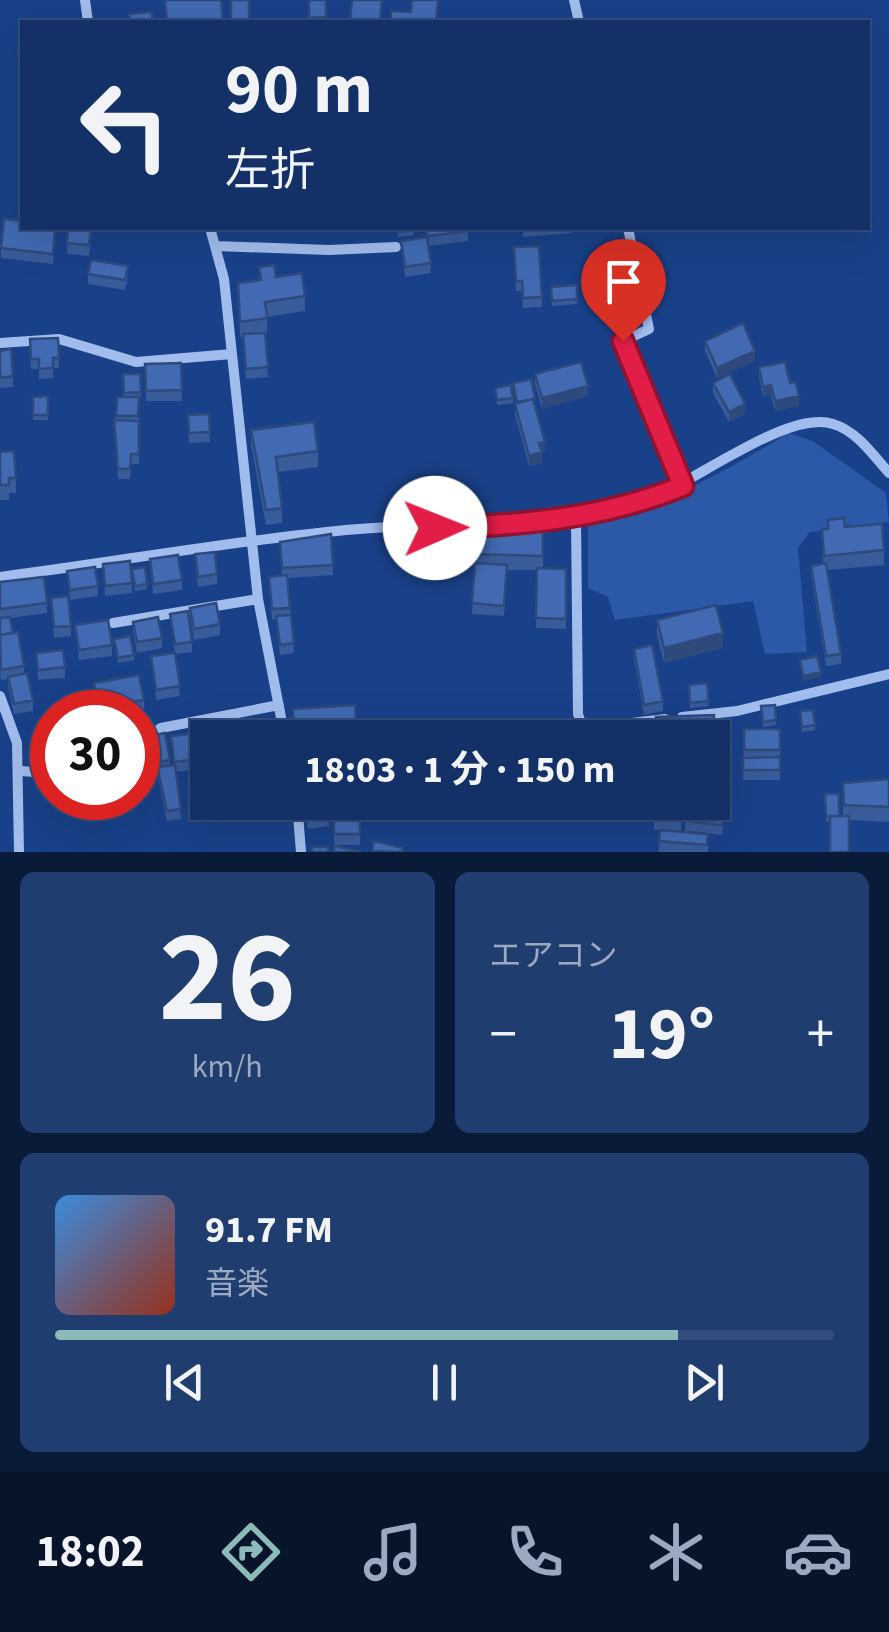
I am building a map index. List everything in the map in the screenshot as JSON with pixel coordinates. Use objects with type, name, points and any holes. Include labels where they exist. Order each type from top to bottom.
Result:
[{"type":"street","points":[[211,230],[224,279],[258,599],[282,720]]},
{"type":"street","points":[[628,230],[649,330],[623,341],[683,486]]},
{"type":"street","points":[[215,246],[328,250],[396,247]]},
{"type":"street","points":[[0,343],[58,339],[136,362],[232,354]]},
{"type":"street","points":[[0,577],[348,530],[533,526],[576,518],[634,506],[683,486],[787,425],[810,422],[832,423],[856,435],[889,473]]},
{"type":"street","points":[[576,518],[578,714],[583,729],[737,711],[889,674]]},
{"type":"street","points":[[113,623],[258,599]]},
{"type":"street","points":[[0,696],[17,743],[19,852]]},
{"type":"street","points":[[160,729],[279,705]]},
{"type":"street","points":[[20,771],[30,772]]},
{"type":"street","points":[[298,820],[301,852]]},
{"type":"shaded area","points":[[789,433],[813,441],[886,493],[889,522],[810,532],[798,548],[807,652],[765,654],[753,601],[615,620],[608,597],[588,588],[588,525],[641,509],[692,487]]},
{"type":"building","points":[[165,0],[221,0],[223,20],[167,20]]},
{"type":"building","points":[[231,0],[249,0],[249,20],[231,20]]},
{"type":"building","points":[[309,0],[326,0],[326,17],[309,18]]},
{"type":"building","points":[[352,0],[382,0],[380,20],[350,20]]},
{"type":"building","points":[[412,0],[438,0],[436,20],[391,20],[391,11],[411,12]]},
{"type":"building","points":[[152,12],[152,20],[130,20],[129,14]]},
{"type":"building","points":[[4,219],[20,221],[20,230],[55,230],[53,254],[1,248]]},
{"type":"building","points":[[68,230],[91,230],[89,245],[67,243]]},
{"type":"building","points":[[426,230],[468,230],[468,231],[428,236]]},
{"type":"building","points":[[427,237],[431,263],[405,267],[401,241]]},
{"type":"building","points":[[539,246],[542,297],[523,298],[522,281],[516,281],[514,247]]},
{"type":"building","points":[[91,260],[128,266],[125,280],[88,274]]},
{"type":"building","points":[[274,265],[276,277],[302,273],[305,296],[265,302],[267,318],[240,322],[238,283],[261,280],[259,267]]},
{"type":"building","points":[[577,285],[577,299],[552,301],[551,287]]},
{"type":"building","points":[[743,323],[755,351],[717,368],[705,341]]},
{"type":"building","points":[[265,333],[268,367],[246,369],[243,334]]},
{"type":"building","points":[[58,338],[59,358],[53,358],[53,368],[39,369],[39,359],[31,359],[30,339]]},
{"type":"building","points":[[11,349],[13,376],[0,378],[0,351]]},
{"type":"building","points":[[581,362],[588,386],[542,398],[535,374]]},
{"type":"building","points":[[785,362],[790,383],[796,382],[799,396],[775,401],[771,385],[763,387],[759,367]]},
{"type":"building","points":[[181,363],[182,390],[146,391],[145,364]]},
{"type":"building","points":[[123,374],[140,374],[141,392],[124,393]]},
{"type":"building","points":[[730,374],[745,404],[729,412],[713,383]]},
{"type":"building","points":[[531,379],[535,399],[517,402],[513,383]]},
{"type":"building","points":[[511,385],[513,398],[497,400],[495,388]]},
{"type":"building","points":[[48,396],[48,415],[33,415],[33,397]]},
{"type":"building","points":[[117,397],[139,397],[138,416],[116,416]]},
{"type":"building","points":[[533,399],[545,442],[539,443],[542,452],[529,456],[515,404]]},
{"type":"building","points":[[209,414],[210,432],[189,433],[188,415]]},
{"type":"building","points":[[114,420],[139,421],[139,454],[131,454],[130,469],[118,469]]},
{"type":"building","points":[[314,422],[318,451],[276,457],[282,508],[266,510],[251,430]]},
{"type":"building","points":[[14,451],[16,478],[9,478],[9,485],[0,485],[0,452]]},
{"type":"building","points":[[844,518],[845,527],[882,524],[884,550],[824,556],[822,529],[828,529],[828,520]]},
{"type":"building","points":[[492,528],[543,529],[543,556],[476,554],[477,535],[492,535]]},
{"type":"building","points":[[331,534],[333,565],[282,568],[280,542]]},
{"type":"building","points":[[215,552],[217,574],[198,577],[195,554]]},
{"type":"building","points":[[178,555],[182,580],[153,584],[150,559]]},
{"type":"building","points":[[130,561],[132,583],[105,586],[103,564]]},
{"type":"building","points":[[475,563],[507,565],[504,606],[472,603]]},
{"type":"building","points":[[826,563],[841,654],[826,656],[811,566]]},
{"type":"building","points":[[95,567],[98,586],[70,590],[67,571]]},
{"type":"building","points":[[145,567],[147,584],[135,586],[132,569]]},
{"type":"building","points":[[537,568],[566,569],[566,619],[536,618]]},
{"type":"building","points":[[287,575],[290,608],[272,609],[269,577]]},
{"type":"building","points":[[44,577],[47,603],[0,609],[0,582]]},
{"type":"building","points":[[68,596],[71,626],[54,627],[51,598]]},
{"type":"building","points":[[216,603],[220,624],[194,629],[190,608]]},
{"type":"building","points":[[716,605],[723,633],[664,648],[657,620]]},
{"type":"building","points":[[188,611],[192,642],[175,644],[170,614]]},
{"type":"building","points":[[291,615],[294,643],[280,645],[276,616]]},
{"type":"building","points":[[10,617],[13,633],[0,635],[0,618]]},
{"type":"building","points":[[158,617],[162,638],[137,642],[133,622]]},
{"type":"building","points":[[108,620],[112,645],[79,650],[75,625]]},
{"type":"building","points":[[18,632],[24,666],[1,670],[0,635]]},
{"type":"building","points":[[130,636],[134,655],[118,658],[114,639]]},
{"type":"building","points":[[652,645],[663,701],[644,705],[634,649]]},
{"type":"building","points":[[63,650],[65,667],[38,670],[36,653]]},
{"type":"building","points":[[175,653],[180,686],[156,690],[151,656]]},
{"type":"building","points":[[817,656],[821,672],[803,676],[800,660]]},
{"type":"building","points":[[27,673],[30,701],[14,704],[8,677]]},
{"type":"building","points":[[139,675],[142,690],[95,690],[94,683]]},
{"type":"building","points":[[707,683],[709,701],[690,703],[689,685]]},
{"type":"building","points":[[355,705],[356,720],[293,720],[293,709]]},
{"type":"building","points":[[775,705],[776,720],[763,722],[761,706]]},
{"type":"building","points":[[813,710],[815,725],[802,727],[800,711]]},
{"type":"building","points":[[714,715],[714,720],[656,720]]},
{"type":"building","points":[[744,729],[780,729],[780,750],[744,750]]},
{"type":"building","points":[[165,733],[170,760],[160,762],[160,734]]},
{"type":"building","points":[[190,734],[190,760],[174,762],[171,736]]},
{"type":"building","points":[[780,757],[780,770],[743,770],[743,758]]},
{"type":"building","points":[[175,765],[181,809],[167,811],[160,767]]},
{"type":"building","points":[[889,779],[889,807],[844,805],[843,783]]},
{"type":"building","points":[[825,794],[839,794],[839,816],[826,817]]},
{"type":"building","points":[[830,816],[849,816],[849,852],[830,852]]},
{"type":"building","points":[[334,820],[360,820],[360,834],[334,834]]},
{"type":"building","points":[[685,820],[722,820],[722,825]]},
{"type":"building","points":[[660,830],[708,834],[707,845],[659,841]]},
{"type":"building","points":[[374,841],[403,848],[402,852],[372,851]]},
{"type":"building","points":[[335,846],[363,852],[333,852]]},
{"type":"building","points":[[312,847],[328,847],[328,852],[312,852]]},
{"type":"route","points":[[435,528],[533,526],[634,506],[683,486],[623,341]]}]
